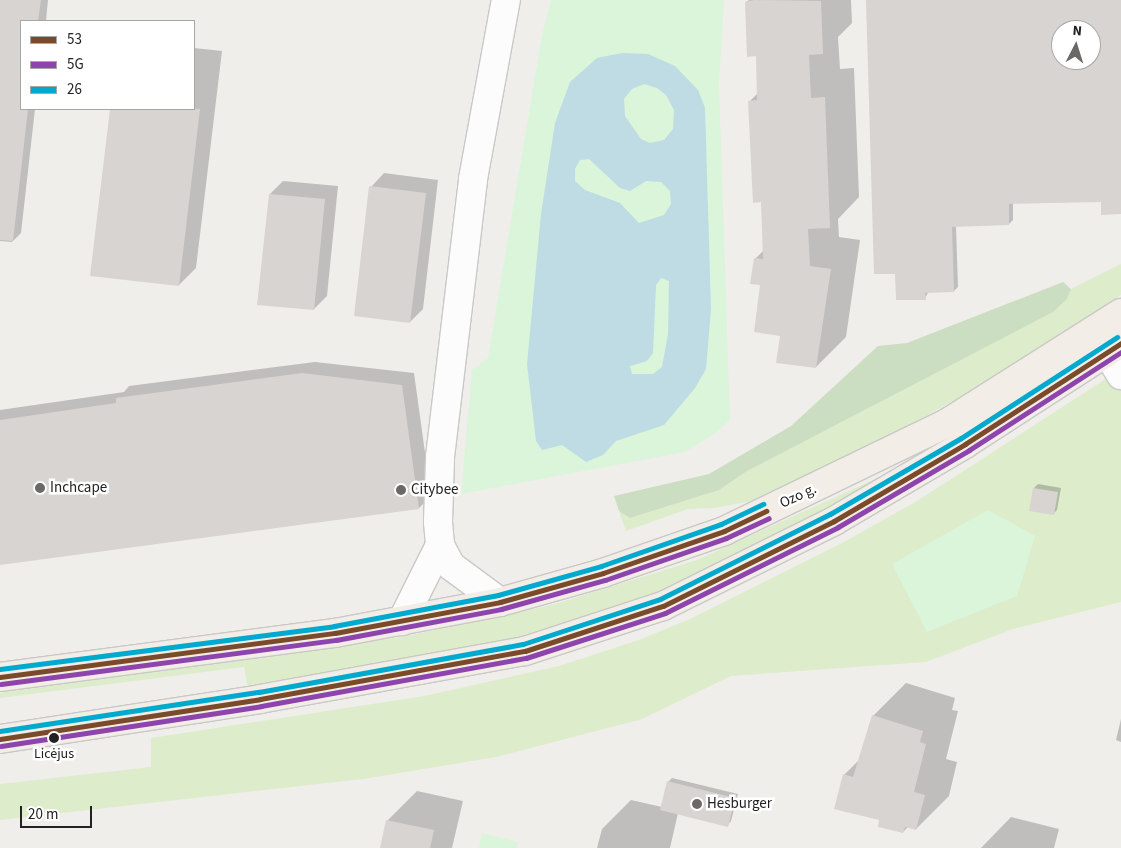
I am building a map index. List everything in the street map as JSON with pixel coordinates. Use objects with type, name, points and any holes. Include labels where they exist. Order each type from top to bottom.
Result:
[{"type":"main road","name":"Ozo g.","points":[[0,677],[316,636],[500,602],[603,573],[732,527],[947,423],[1121,313]]},
{"type":"main road","points":[[0,739],[270,697],[525,651],[663,606],[834,521],[965,444],[1114,347]]},
{"type":"street","points":[[402,621],[440,545],[440,457],[473,179],[506,0]]},
{"type":"street","points":[[1114,347],[1121,375]]},
{"type":"street","points":[[440,545],[451,566],[500,602]]},
{"type":"green space","points":[[551,0],[724,0],[719,83],[730,420],[713,435],[685,452],[461,494],[472,370],[488,358],[542,35]]},
{"type":"green space","points":[[1121,264],[1121,295],[985,383],[868,448],[763,499],[714,508],[688,509],[626,531],[619,511],[630,518],[719,490],[747,471],[1067,299],[1071,289]]},
{"type":"green space","points":[[1063,282],[1071,289],[1067,299],[1053,312],[747,471],[719,490],[630,518],[619,511],[614,496],[709,474],[791,426],[878,346],[907,343]]},
{"type":"green space","points":[[1121,369],[1121,602],[1013,629],[926,662],[731,676],[642,719],[496,757],[363,779],[0,820],[0,784],[151,767],[151,738],[424,696],[559,666],[639,640],[690,619],[844,542],[917,501]]},
{"type":"green space","points":[[884,475],[884,478],[724,564],[664,591],[527,637],[248,688],[244,667],[0,698],[0,693],[407,636],[555,604],[697,560]]},
{"type":"green space","points":[[988,510],[1035,536],[1017,596],[927,632],[892,564]]},
{"type":"green space","points":[[482,833],[518,842],[517,848],[479,848]]},
{"type":"water","points":[[622,53],[648,54],[675,66],[698,90],[705,108],[711,309],[706,369],[695,388],[664,425],[616,441],[603,455],[586,462],[562,445],[542,450],[536,441],[527,364],[541,214],[555,123],[570,82],[597,58]],"holes":[[[644,84],[657,88],[666,95],[674,110],[673,129],[664,140],[650,143],[641,139],[625,116],[624,99],[632,89]],[[589,159],[620,188],[630,191],[646,181],[661,182],[670,191],[671,204],[664,215],[639,223],[620,203],[585,190],[575,181],[575,169],[580,160]],[[661,278],[669,281],[668,334],[662,367],[653,374],[632,374],[630,366],[647,361],[653,353],[656,285]]]},
{"type":"building","points":[[0,0],[41,0],[38,20],[20,20],[20,110],[28,110],[13,241],[0,240]]},
{"type":"building","points":[[754,0],[821,1],[823,54],[809,55],[811,98],[825,97],[830,228],[808,229],[810,266],[831,269],[816,368],[776,363],[780,336],[754,332],[760,285],[750,284],[754,258],[763,259],[761,202],[753,203],[748,101],[757,100],[756,56],[747,57],[745,2]]},
{"type":"building","points":[[866,0],[1121,0],[1121,214],[1101,215],[1101,202],[1009,204],[1009,225],[952,227],[954,292],[925,293],[926,300],[896,300],[895,274],[874,274]]},
{"type":"building","points":[[200,109],[179,286],[90,276],[110,110]]},
{"type":"building","points":[[369,186],[426,193],[410,323],[354,316]]},
{"type":"building","points":[[269,194],[325,199],[314,310],[257,305]]},
{"type":"building","points":[[302,373],[402,385],[419,509],[0,565],[0,420],[116,403],[116,398]]},
{"type":"building","points":[[1033,488],[1058,492],[1054,515],[1029,511]]},
{"type":"building","points":[[872,715],[923,731],[920,742],[926,744],[914,792],[925,795],[916,830],[905,827],[903,833],[878,827],[879,820],[834,809],[843,774],[853,777]]},
{"type":"building","name":"Hesburger","points":[[667,781],[735,798],[728,827],[660,810]]},
{"type":"building","points":[[386,820],[434,830],[430,848],[380,848]]},
{"type":"transit line","name":"26","points":[[0,731],[259,692],[523,644],[660,599],[830,514],[961,438],[1117,337]]},
{"type":"transit line","name":"53","points":[[0,739],[260,699],[525,651],[663,606],[834,521],[965,444],[1121,343]]},
{"type":"transit line","name":"5G","points":[[1,746],[261,706],[526,658],[665,613],[838,527],[969,450],[1121,352]]},
{"type":"transit line","name":"26","points":[[0,669],[334,626],[498,595],[601,566],[721,524],[763,504]]},
{"type":"transit line","name":"53","points":[[0,677],[335,633],[500,602],[603,573],[724,531],[766,511]]},
{"type":"transit line","name":"5G","points":[[1,684],[336,640],[501,609],[605,580],[726,538],[769,518]]},
{"type":"place","name":"Inchcape","points":[[40,488]]},
{"type":"place","name":"Citybee","points":[[401,490]]},
{"type":"place","name":"Licėjus","points":[[54,738]]},
{"type":"place","name":"Hesburger","points":[[697,804]]}]
